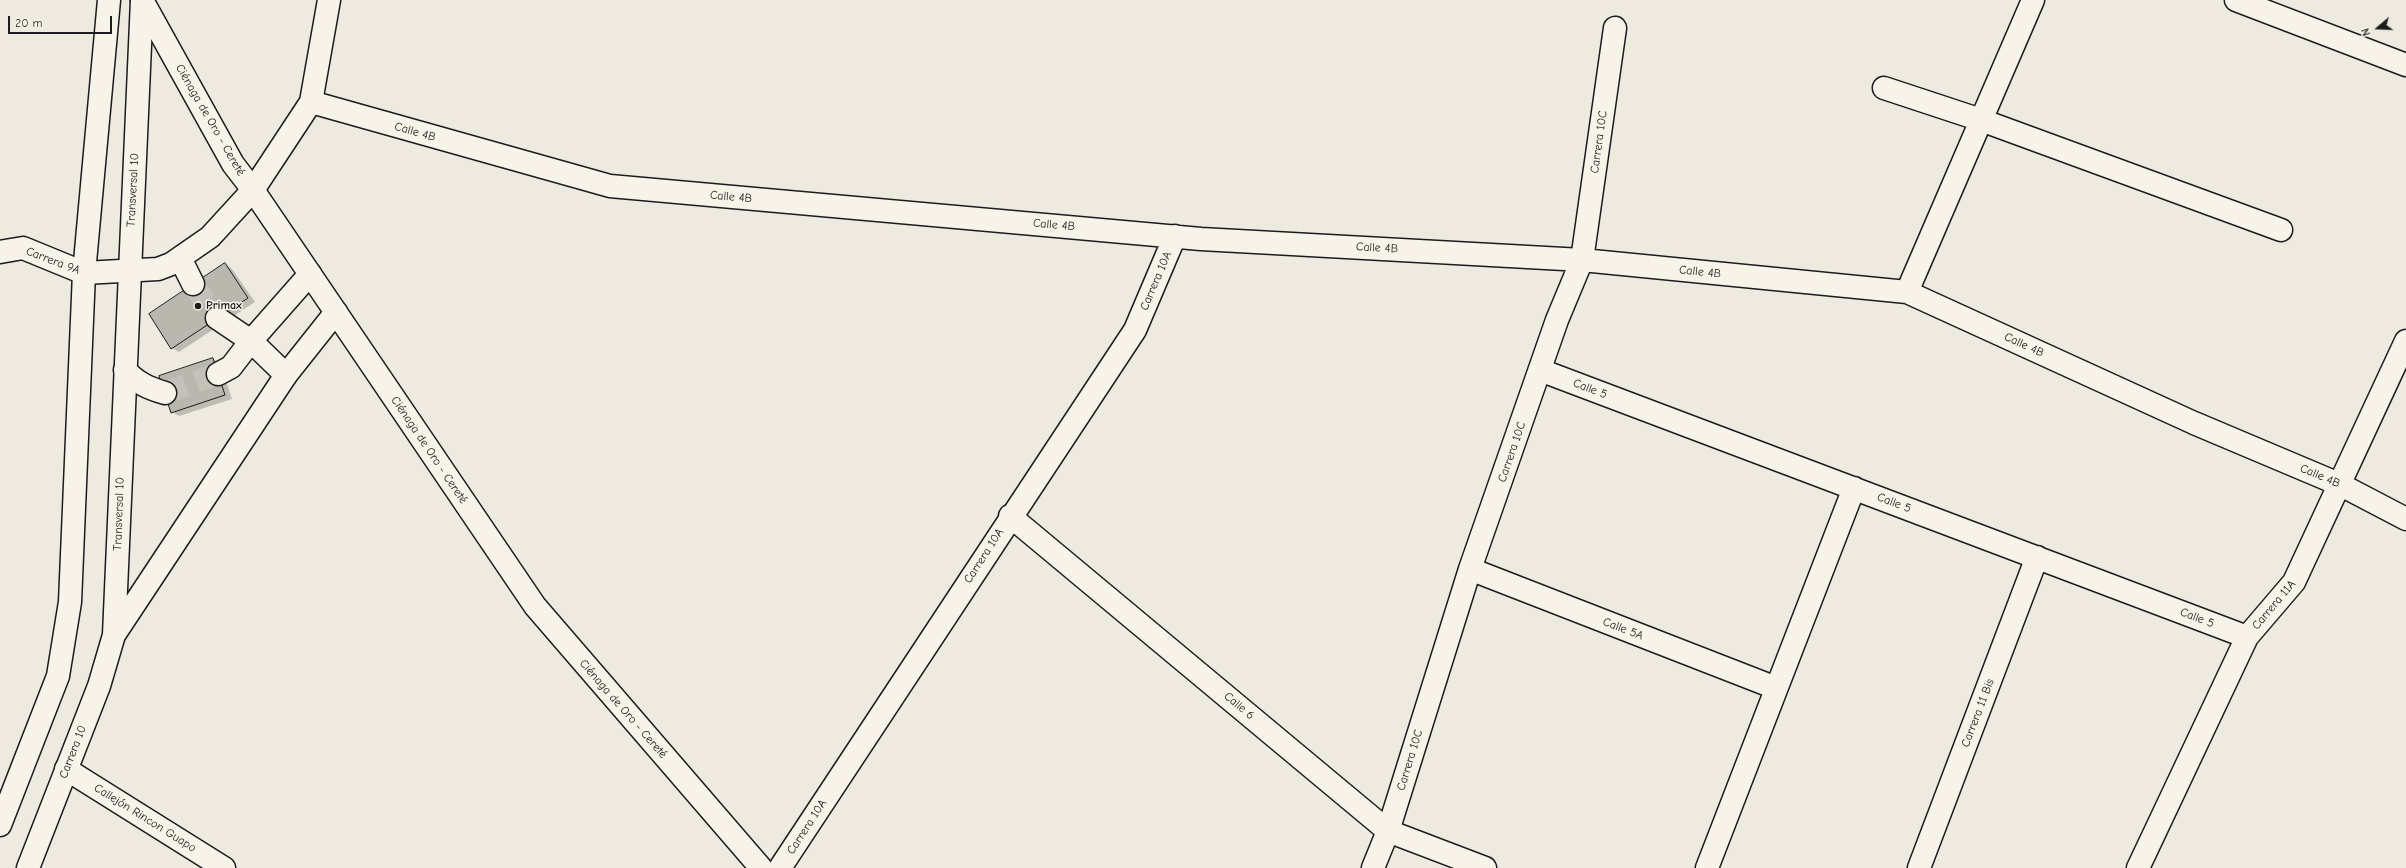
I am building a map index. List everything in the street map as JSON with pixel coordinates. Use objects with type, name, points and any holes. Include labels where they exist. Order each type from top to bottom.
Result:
[{"type":"main road","points":[[0,825],[58,676],[70,602],[84,273],[108,0]]},
{"type":"main road","name":"Ciénaga de Oro - Cereté","points":[[142,0],[233,164],[253,190],[535,606],[761,868]]},
{"type":"main road","name":"Transversal 10","points":[[114,635],[142,0]]},
{"type":"main road","points":[[311,102],[329,0]]},
{"type":"main road","points":[[1907,292],[2033,0]]},
{"type":"main road","points":[[2236,0],[2406,65]]},
{"type":"main road","name":"Carrera 10C","points":[[1373,868],[1388,831],[1470,569],[1540,370],[1582,260],[1614,28]]},
{"type":"main road","points":[[1884,88],[1981,120],[2280,230]]},
{"type":"main road","name":"Carrera 9A","points":[[0,252],[23,248],[84,273],[158,269],[180,258],[210,237],[253,190],[311,102]]},
{"type":"main road","name":"Calle 4B","points":[[311,102],[610,186],[1175,236],[1582,260],[1907,292],[2194,423],[2341,485],[2406,519]]},
{"type":"main road","name":"Carrera 10A","points":[[780,868],[1010,516],[1135,330],[1175,236]]},
{"type":"main road","points":[[180,258],[193,284]]},
{"type":"main road","points":[[218,374],[231,367],[251,341],[310,274]]},
{"type":"main road","points":[[114,635],[286,375],[336,312]]},
{"type":"main road","points":[[217,318],[251,341],[286,375]]},
{"type":"main road","name":"Carrera 11A","points":[[2138,868],[2247,637],[2294,582],[2341,485],[2406,341]]},
{"type":"main road","points":[[125,370],[135,380],[147,388],[165,393]]},
{"type":"main road","name":"Calle 5","points":[[1540,370],[2247,637]]},
{"type":"main road","points":[[1708,868],[1854,488]]},
{"type":"main road","name":"Calle 6","points":[[1010,516],[1388,831],[1485,868]]},
{"type":"main road","name":"Carrera 11 Bis","points":[[1919,868],[2037,557]]},
{"type":"main road","name":"Calle 5A","points":[[1470,569],[1776,688]]},
{"type":"main road","name":"Carrera 10","points":[[28,868],[99,686],[114,635]]},
{"type":"main road","name":"Callejón Rincon Guapo","points":[[66,769],[224,868]]},
{"type":"building","name":"Primax","points":[[225,263],[248,298],[171,349],[149,314]]},
{"type":"building","points":[[213,358],[225,395],[171,413],[159,376]]},
{"type":"tunnel","points":[[193,284],[217,318]]},
{"type":"tunnel","points":[[165,393],[218,374]]},
{"type":"place","name":"Primax","points":[[198,306]]}]
